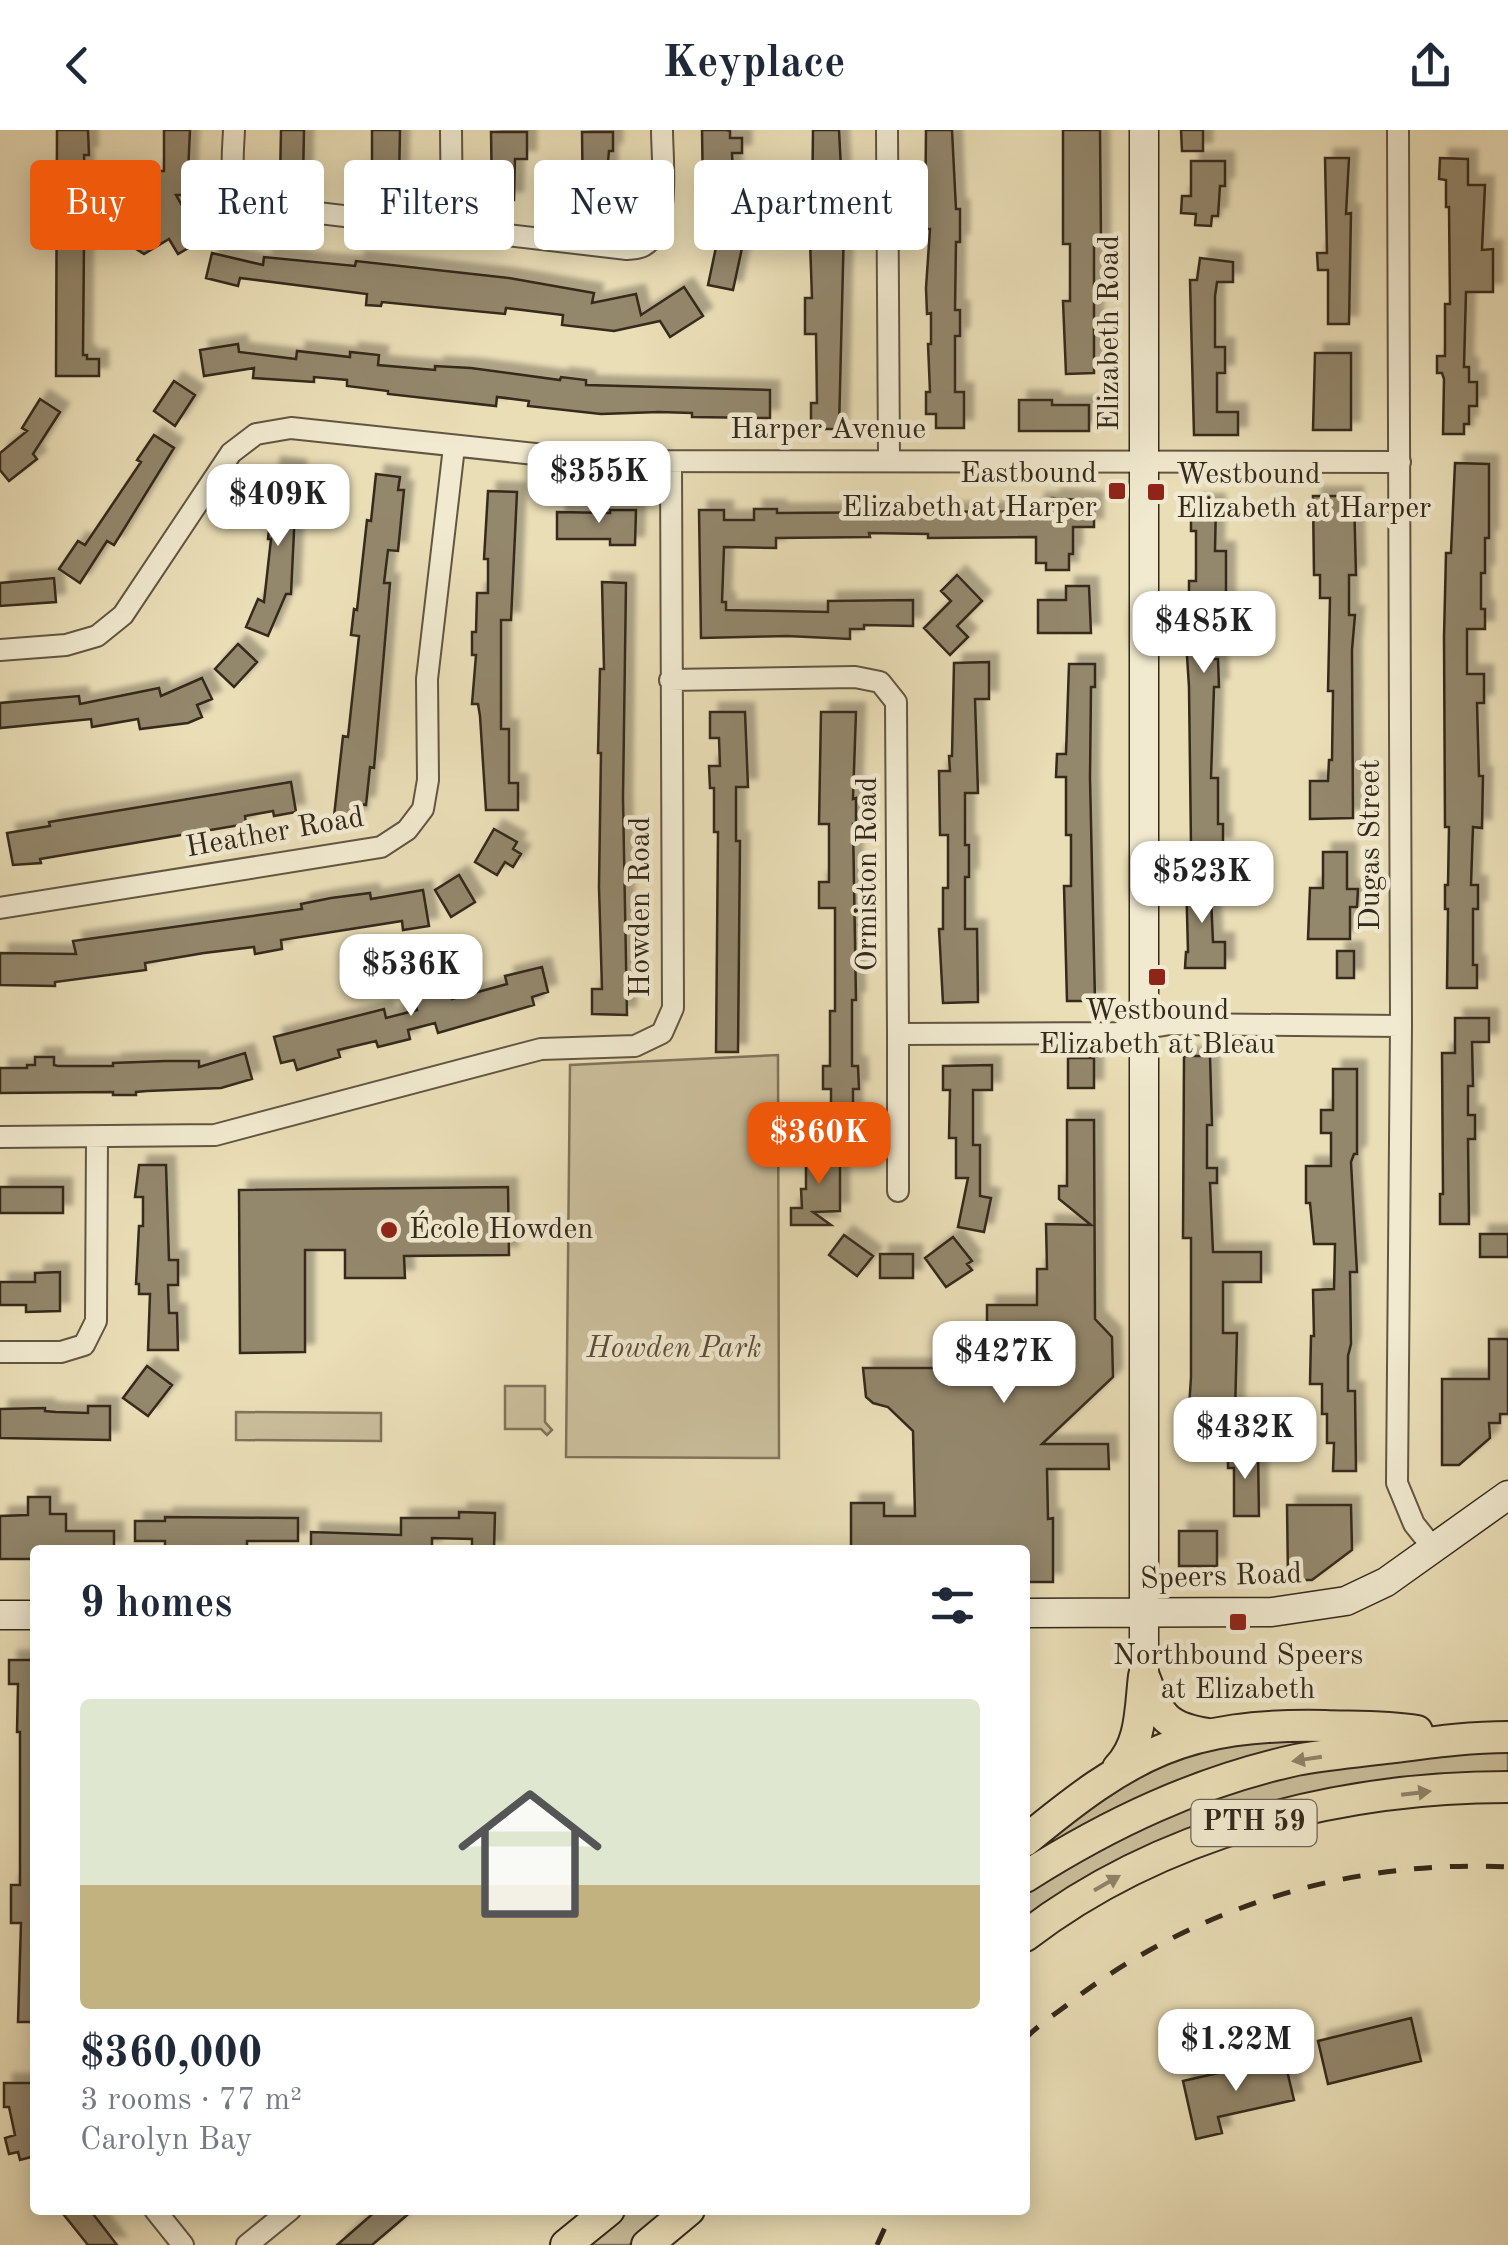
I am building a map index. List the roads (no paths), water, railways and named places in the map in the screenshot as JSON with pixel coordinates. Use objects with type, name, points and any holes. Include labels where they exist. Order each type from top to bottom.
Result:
[{"type":"main road","points":[[1144,1676],[1152,1698],[1168,1722],[1208,1734]]},
{"type":"main road","points":[[1112,1774],[1136,1742],[1144,1676]]},
{"type":"main road","points":[[1030,1837],[1112,1774],[1148,1754],[1208,1734],[1286,1726],[1404,1728],[1464,1738]]},
{"type":"main road","name":"PTH 59","points":[[1030,1874],[1089,1836],[1152,1807],[1236,1776],[1300,1760],[1464,1738],[1508,1736]]},
{"type":"main road","name":"PTH 59","points":[[1030,1933],[1116,1877],[1271,1817],[1331,1802],[1508,1787]]},
{"type":"main road","points":[[566,2245],[602,2215]]},
{"type":"main road","points":[[646,2245],[683,2215]]},
{"type":"street","points":[[234,130],[233,178],[238,195],[250,205],[344,215]]},
{"type":"street","points":[[451,130],[451,160]]},
{"type":"street","points":[[514,235],[627,249],[643,246],[658,230],[662,130]]},
{"type":"street","points":[[887,130],[889,459]]},
{"type":"street","name":"Elizabeth Road","points":[[1144,130],[1144,1676]]},
{"type":"street","name":"Dugas Street","points":[[1398,130],[1401,1026],[1397,1483],[1414,1524],[1434,1549]]},
{"type":"street","name":"Harper Avenue","points":[[0,650],[97,636],[122,615],[232,453],[256,434],[290,428],[601,461],[1400,462]]},
{"type":"street","name":"Heather Road","points":[[0,908],[381,847],[407,830],[423,808],[428,780],[428,679],[454,446]]},
{"type":"street","name":"Howden Road","points":[[0,1137],[215,1136],[541,1048],[635,1046],[662,1033],[672,1008],[671,462]]},
{"type":"street","name":"Ormiston Road","points":[[670,680],[855,678],[880,682],[896,702],[898,1191]]},
{"type":"street","points":[[898,1034],[1116,1034],[1145,1027],[1238,1024],[1401,1026]]},
{"type":"street","points":[[0,1352],[60,1352],[84,1344],[96,1321],[96,1137]]},
{"type":"street","name":"Speers Road","points":[[1030,1613],[1272,1612],[1346,1601],[1386,1582],[1508,1495]]},
{"type":"street","points":[[0,1615],[30,1615]]},
{"type":"street","points":[[158,2215],[183,2245]]},
{"type":"street","points":[[247,2245],[284,2215]]},
{"type":"railway","points":[[1030,2035],[1120,1968],[1171,1939],[1278,1895],[1392,1871],[1508,1867]]},
{"type":"railway","points":[[877,2245],[891,2215]]},
{"type":"place","name":"Eastbound Elizabeth at Harper","points":[[1117,491]]},
{"type":"place","name":"Westbound Elizabeth at Harper","points":[[1156,492]]},
{"type":"place","name":"Westbound Elizabeth at Bleau","points":[[1157,977]]},
{"type":"place","name":"École Howden","points":[[389,1230]]},
{"type":"place","name":"Northbound Speers at Elizabeth","points":[[1238,1622]]},
{"type":"park label","name":"Howden Park","points":[[674,1349]]}]
